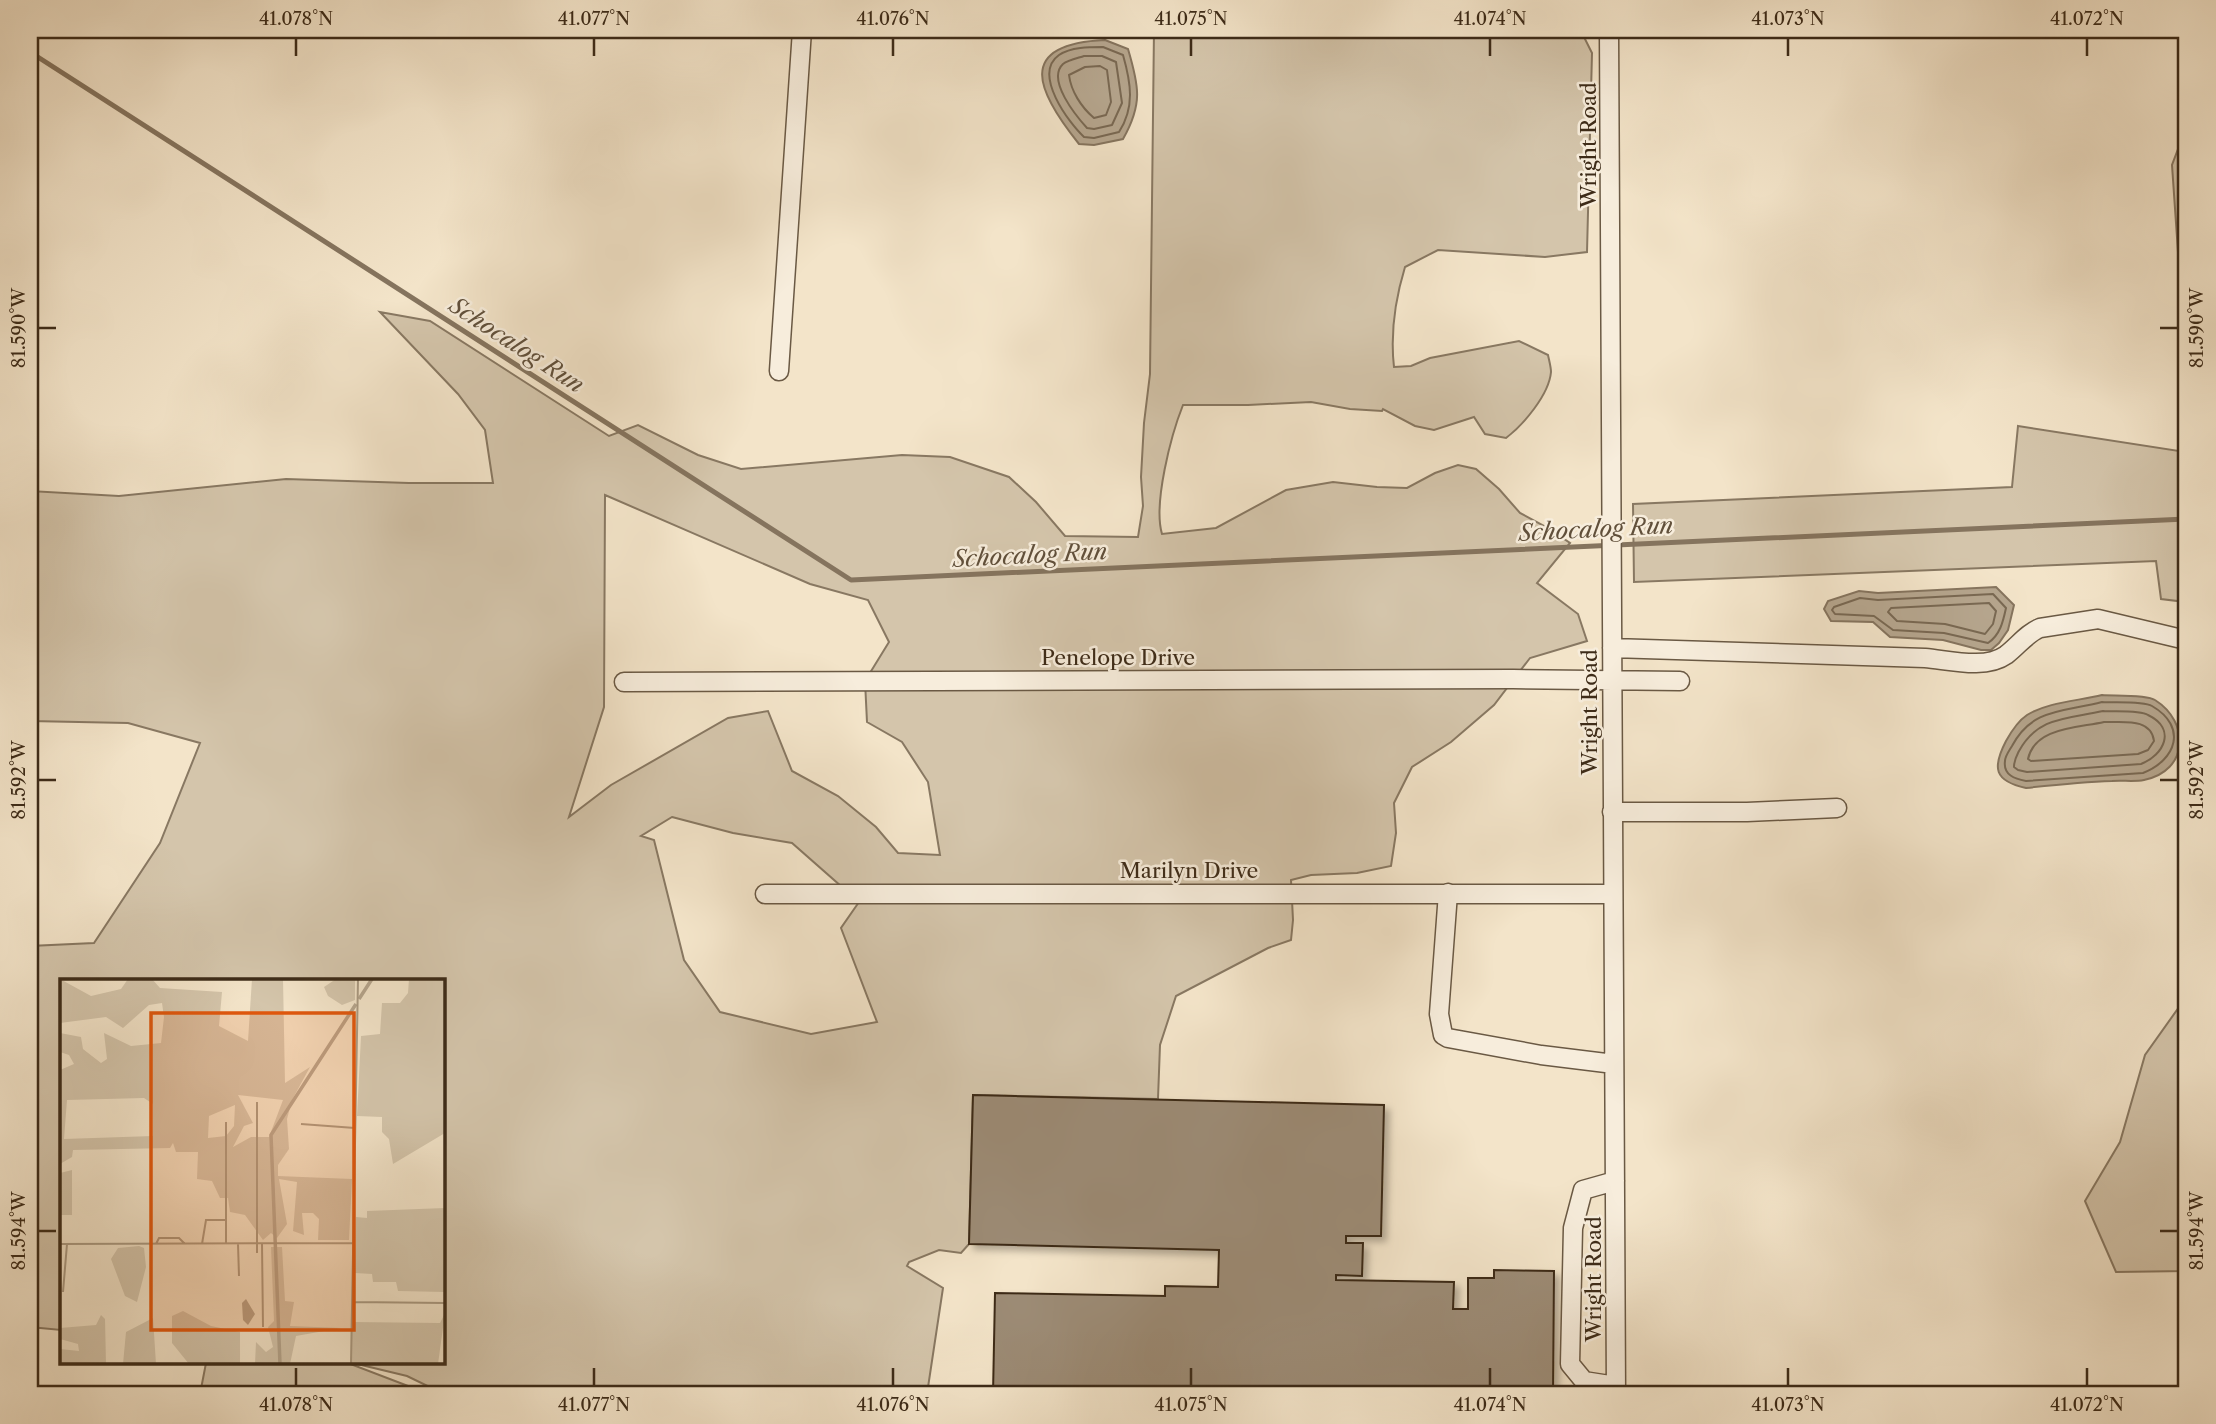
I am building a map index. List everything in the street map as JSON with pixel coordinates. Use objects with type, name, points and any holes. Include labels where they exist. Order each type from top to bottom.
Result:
[{"type":"street","points":[[779,371],[802,30]]},
{"type":"street","name":"Wright Road","points":[[1609,30],[1616,1390]]},
{"type":"street","points":[[1612,648],[1925,658],[1976,663],[2001,659],[2034,630],[2098,619],[2186,640]]},
{"type":"street","name":"Penelope Drive","points":[[624,682],[1680,681]]},
{"type":"street","points":[[1612,812],[1747,812],[1837,808]]},
{"type":"street","points":[[1448,893],[1439,1014],[1443,1035],[1541,1055],[1614,1064]]},
{"type":"street","name":"Marilyn Drive","points":[[765,894],[1612,894]]},
{"type":"street","points":[[1615,1181],[1583,1190],[1573,1228],[1570,1364],[1584,1381],[1616,1390]]},
{"type":"shaded area","points":[[1154,30],[1568,30],[1583,35],[1592,53],[1587,252],[1545,257],[1438,250],[1405,267],[1394,316],[1394,367],[1411,366],[1430,358],[1519,341],[1548,355],[1551,370],[1546,390],[1527,417],[1506,438],[1485,434],[1474,417],[1434,430],[1415,426],[1383,409],[1350,409],[1311,402],[1183,405],[1165,470],[1160,521],[1162,534],[1216,528],[1286,490],[1333,482],[1407,488],[1435,473],[1458,465],[1476,469],[1499,489],[1520,513],[1570,543],[1537,583],[1578,614],[1587,641],[1530,658],[1494,705],[1451,742],[1412,767],[1394,803],[1396,833],[1391,866],[1357,873],[1311,875],[1291,880],[1291,940],[1268,948],[1176,996],[1160,1045],[1158,1099],[973,1095],[969,1244],[961,1253],[939,1250],[909,1262],[907,1266],[943,1288],[927,1394],[444,1394],[407,1376],[357,1364],[444,1364],[444,979],[60,979],[60,1330],[30,1327],[30,946],[94,943],[160,843],[200,743],[128,723],[30,721],[30,491],[119,496],[286,479],[493,483],[485,430],[458,394],[380,312],[430,321],[609,436],[638,425],[698,455],[741,469],[902,455],[950,457],[1009,477],[1036,502],[1065,536],[1138,537],[1143,506],[1141,477],[1150,374]],"holes":[[[605,495],[810,584],[868,600],[889,642],[865,681],[867,722],[902,742],[928,782],[940,855],[898,853],[876,827],[838,796],[792,771],[768,711],[728,718],[611,785],[569,817],[604,707]],[[672,817],[733,833],[792,843],[859,902],[841,928],[877,1022],[811,1034],[720,1012],[684,960],[654,840],[641,836]]]},
{"type":"shaded area","points":[[2186,128],[2186,368],[2172,165]]},
{"type":"shaded area","points":[[2018,426],[2185,452],[2186,450],[2186,602],[2161,599],[2156,561],[1634,582],[1633,504],[2012,487]]},
{"type":"shaded area","points":[[2186,993],[2186,1271],[2116,1272],[2085,1201],[2120,1142],[2145,1055],[2184,1000]]},
{"type":"shaded area","points":[[206,1364],[351,1364],[429,1394],[200,1394]]},
{"type":"water","points":[[1105,40],[1128,49],[1137,85],[1134,115],[1123,139],[1094,145],[1079,144],[1053,107],[1045,90],[1042,74],[1046,61],[1056,51],[1076,44]]},
{"type":"water","points":[[1996,587],[2014,605],[2008,630],[1991,650],[1943,640],[1890,637],[1873,622],[1831,621],[1824,609],[1828,601],[1859,591],[1878,593]]},
{"type":"water","points":[[2102,695],[2151,698],[2166,709],[2179,733],[2180,745],[2170,767],[2159,775],[2140,781],[2026,788],[2007,782],[2002,777],[1998,766],[2002,750],[2012,730],[2024,717],[2044,707]]},
{"type":"building","points":[[973,1095],[1384,1105],[1381,1236],[1346,1236],[1346,1243],[1363,1243],[1362,1276],[1336,1275],[1336,1280],[1454,1282],[1453,1309],[1468,1309],[1468,1278],[1494,1278],[1494,1270],[1554,1271],[1553,1394],[993,1394],[995,1293],[1165,1296],[1165,1286],[1218,1287],[1219,1250],[969,1244]]},
{"type":"waterway","name":"Schocalog Run","points":[[30,52],[851,580],[2186,519]]}]
